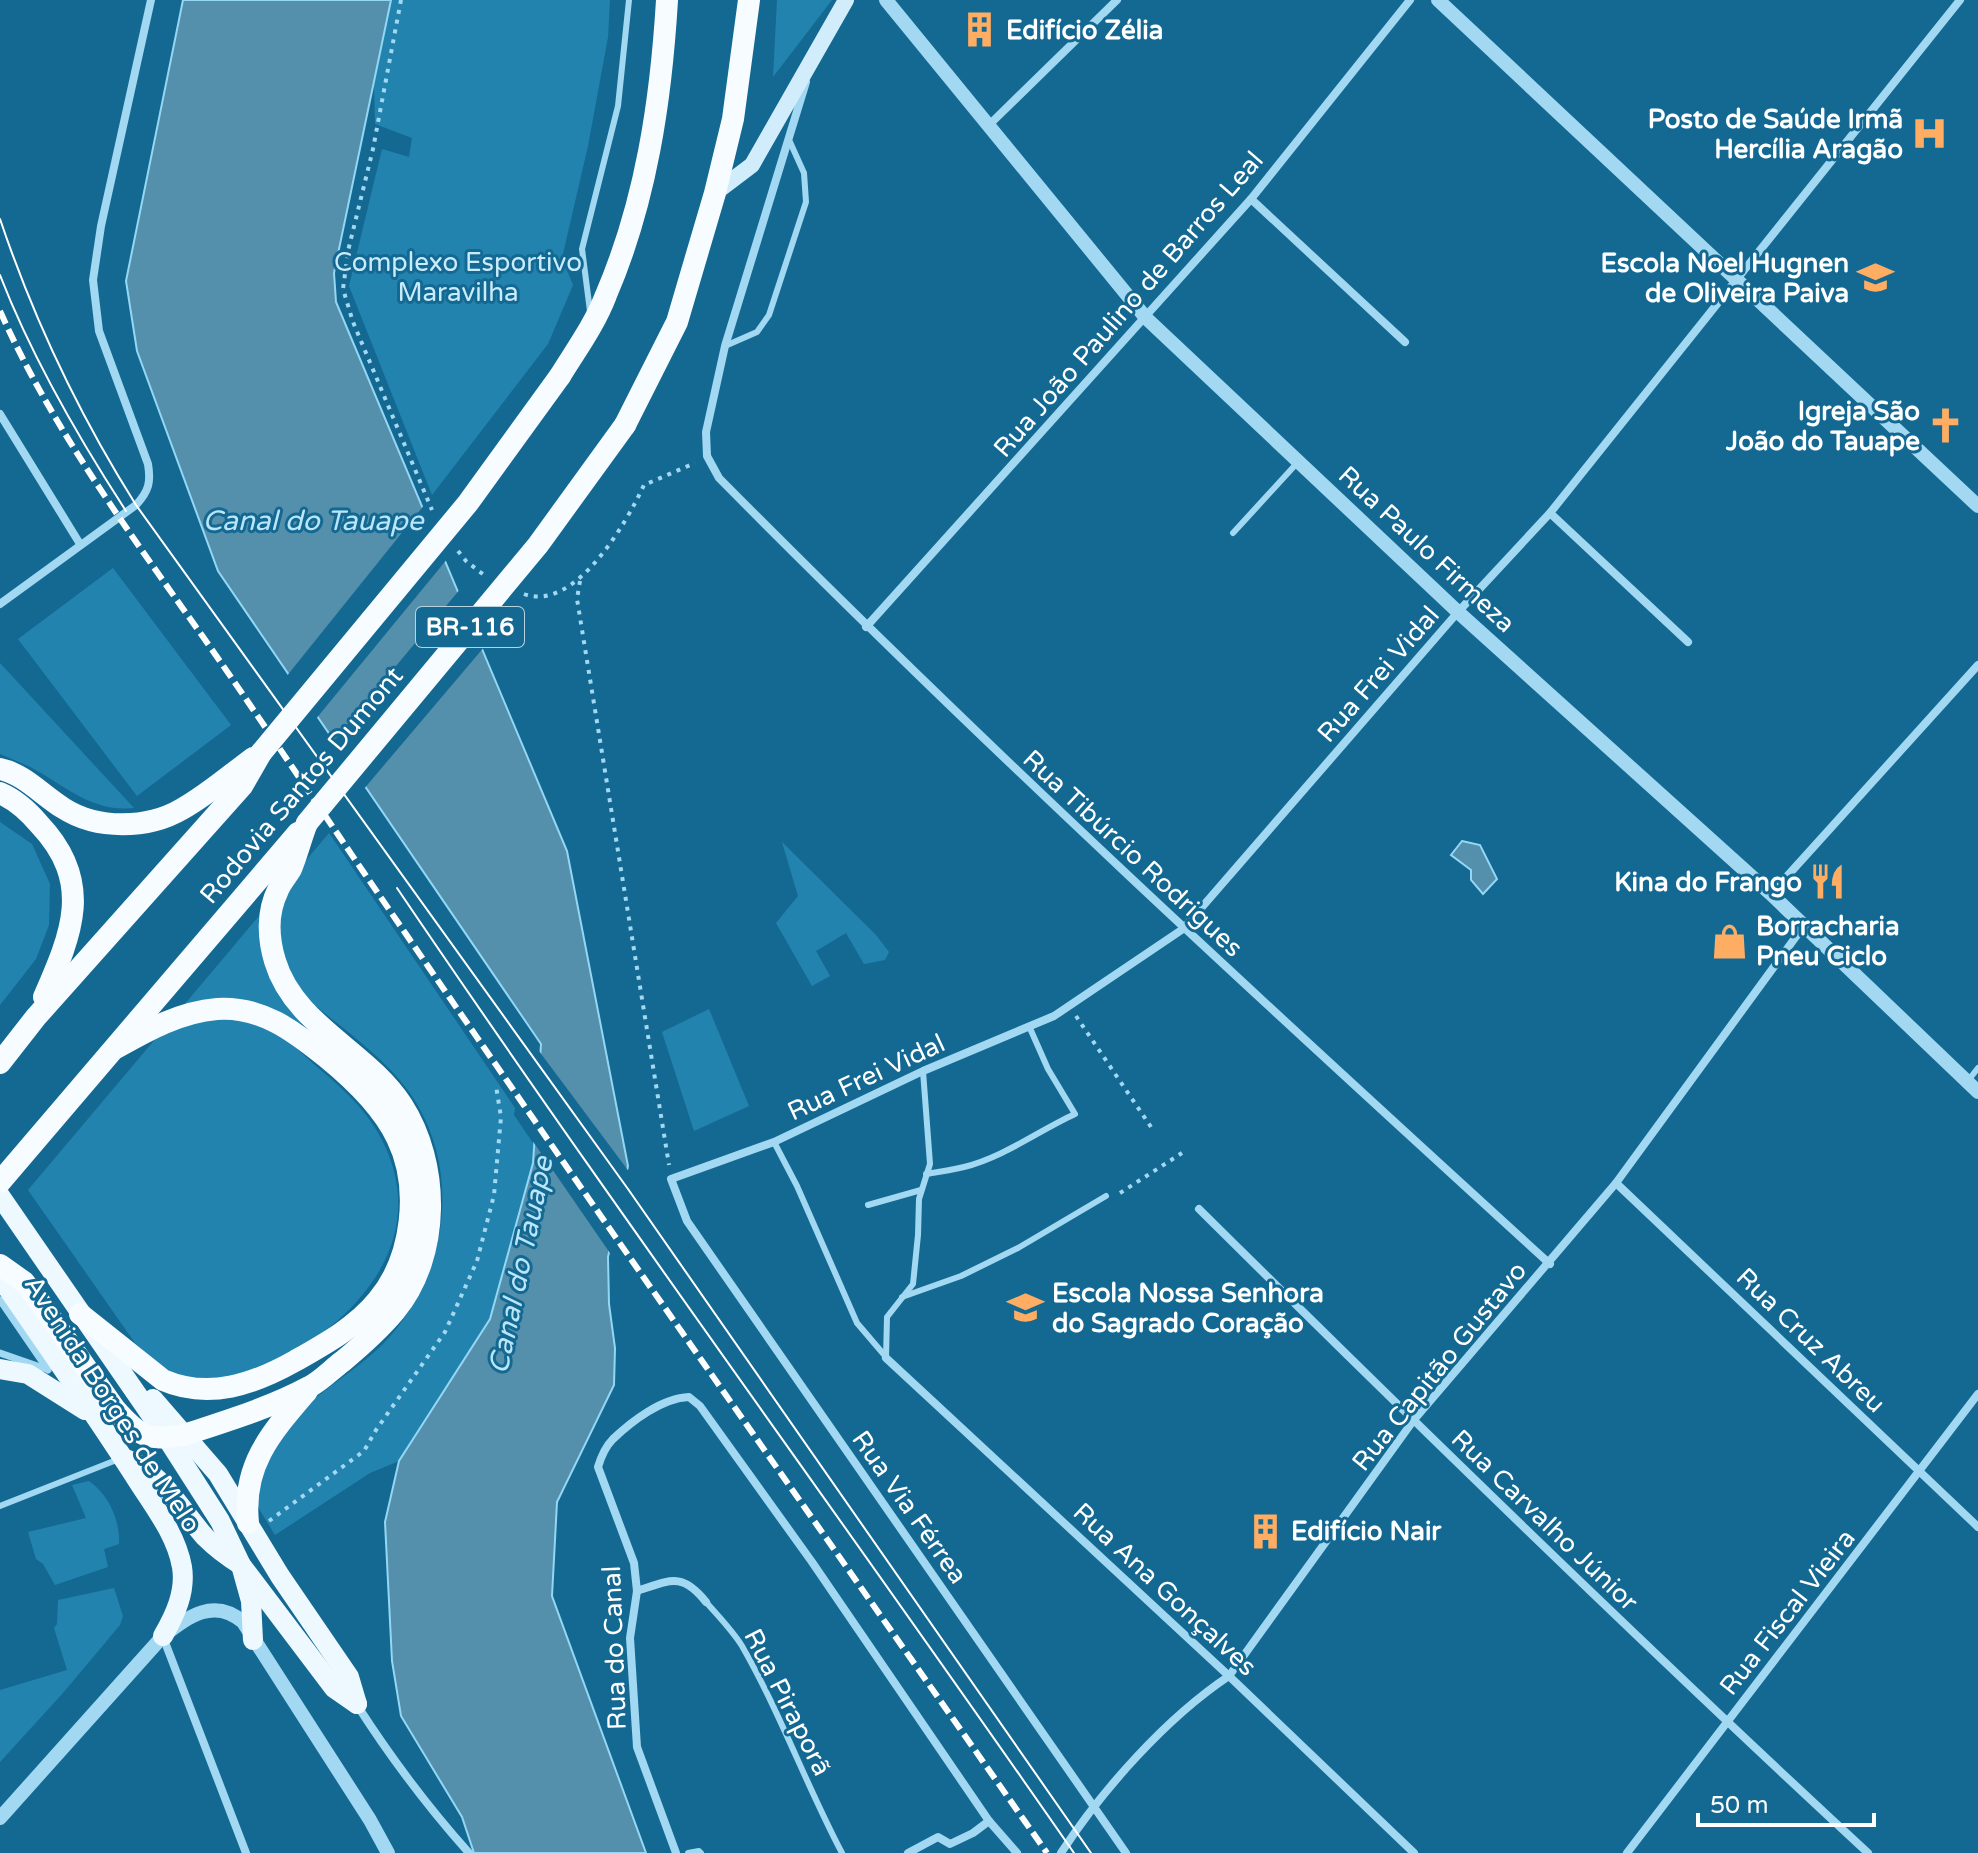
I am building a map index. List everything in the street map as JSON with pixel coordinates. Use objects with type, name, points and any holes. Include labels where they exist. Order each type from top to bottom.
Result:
[{"type":"highway","name":"Rodovia Santos Dumont","points":[[0,1063],[36,1017],[242,786],[261,753],[468,503],[560,376],[607,295],[638,202],[657,113],[667,0]]},
{"type":"highway","name":"Rodovia Santos Dumont","points":[[0,1182],[307,823],[538,545],[625,425],[677,322],[715,193],[733,119],[749,0]]},
{"type":"highway","points":[[0,769],[13,772],[66,810],[97,822],[128,824],[158,819],[181,810],[261,753]]},
{"type":"highway","points":[[0,793],[32,816],[54,839],[66,864],[75,904],[68,943],[36,1017]]},
{"type":"highway","points":[[80,1314],[163,1380],[176,1386],[222,1389],[263,1379],[334,1339],[360,1319],[379,1298],[401,1258],[407,1237],[410,1185],[397,1137],[370,1099],[302,1023],[275,962],[268,926],[277,891],[291,869],[307,823]]},
{"type":"highway","points":[[116,1048],[159,1024],[219,1009],[302,1023],[383,1080],[416,1131],[424,1158],[430,1215],[426,1242],[408,1292],[396,1310],[362,1346],[311,1386],[262,1446],[249,1480],[246,1503],[256,1524]]},
{"type":"highway","points":[[0,1265],[24,1282],[115,1409],[145,1436],[176,1436],[311,1386]]},
{"type":"main road","points":[[715,193],[752,165],[846,0]]},
{"type":"main road","name":"Avenida Borges de Melo","points":[[0,1196],[80,1314],[176,1436],[241,1565],[251,1601],[253,1640]]},
{"type":"main road","name":"Avenida Borges de Melo","points":[[0,1277],[123,1458],[179,1550],[183,1571],[182,1591],[173,1619],[163,1636]]},
{"type":"main road","points":[[0,1369],[28,1374],[96,1417]]},
{"type":"main road","points":[[176,1436],[218,1474],[256,1524],[280,1576],[349,1677],[357,1704]]},
{"type":"main road","points":[[123,1458],[137,1462],[153,1474],[206,1537],[241,1565],[334,1688],[357,1704]]},
{"type":"street","points":[[0,604],[118,518],[146,495],[150,482],[148,464],[99,331],[93,280],[101,226],[151,0]]},
{"type":"street","name":"Rua Paulo Firmeza","points":[[886,0],[1146,318],[1458,612],[1771,894],[1972,1087]]},
{"type":"street","points":[[988,126],[1117,0]]},
{"type":"street","name":"Rua João Paulino de Barros Leal","points":[[866,627],[1251,199],[1410,0]]},
{"type":"street","points":[[1438,0],[1978,506]]},
{"type":"street","name":"Rua Frei Vidal","points":[[671,1179],[774,1142],[923,1071],[1054,1016],[1183,929],[1458,612],[1550,513],[1960,0]]},
{"type":"street","points":[[707,456],[706,432],[725,346],[790,142],[814,54]]},
{"type":"street","points":[[1251,199],[1405,342]]},
{"type":"street","points":[[0,414],[80,544]]},
{"type":"street","name":"Rua Tibúrcio Rodrigues","points":[[707,456],[719,478],[866,627],[1183,929],[1550,1264]]},
{"type":"street","points":[[1550,513],[1688,642]]},
{"type":"street","points":[[1771,894],[1978,665]]},
{"type":"street","name":"Rua Capitão Gustavo","points":[[1061,1853],[1093,1804],[1196,1698],[1229,1676],[1413,1421],[1616,1183],[1803,927]]},
{"type":"street","name":"Rua Via Férrea","points":[[671,1179],[687,1221],[1126,1853]]},
{"type":"street","name":"Rua Cruz Abreu","points":[[1616,1183],[1978,1527]]},
{"type":"street","name":"Rua Carvalho Júnior","points":[[1199,1209],[1413,1421],[1727,1723],[1868,1853]]},
{"type":"street","points":[[0,1300],[48,1370],[0,1353]]},
{"type":"street","name":"Rua Ana Gonçalves","points":[[886,1358],[1229,1676],[1414,1853]]},
{"type":"street","name":"Rua Fiscal Vieira","points":[[1627,1853],[1978,1394]]},
{"type":"street","name":"Rua do Canal","points":[[676,1853],[637,1747],[630,1638],[637,1591],[634,1563],[598,1467],[611,1440],[675,1397],[689,1397],[700,1406],[812,1562],[989,1821]]},
{"type":"street","name":"Rua Piraporã","points":[[637,1591],[676,1580],[693,1586],[706,1602]]},
{"type":"street","name":"Avenida Borges de Melo","points":[[163,1636],[196,1614],[223,1610],[231,1612],[243,1622],[388,1853]]},
{"type":"street","points":[[0,1818],[163,1636],[243,1852]]},
{"type":"street","points":[[357,1704],[418,1794],[469,1853]]},
{"type":"street","points":[[908,1853],[938,1837],[950,1844],[989,1821],[1017,1853]]},
{"type":"lane","points":[[592,324],[582,249],[618,106],[629,0]]},
{"type":"lane","points":[[725,346],[757,332],[769,315],[806,202],[804,173],[790,142]]},
{"type":"lane","points":[[1233,533],[1298,461]]},
{"type":"lane","points":[[926,1174],[966,1167],[1005,1151],[1075,1114],[1048,1069],[1029,1026]]},
{"type":"lane","points":[[1972,1087],[1978,1068]]},
{"type":"lane","points":[[886,1358],[887,1317],[913,1284],[921,1190],[930,1164],[923,1071]]},
{"type":"lane","points":[[774,1142],[797,1186],[857,1323],[886,1358]]},
{"type":"lane","points":[[868,1205],[921,1190]]},
{"type":"lane","points":[[902,1297],[961,1276],[1018,1248],[1106,1196]]},
{"type":"lane","points":[[0,1506],[123,1458]]},
{"type":"lane","name":"Rua Piraporã","points":[[706,1602],[740,1643],[773,1705],[819,1810],[842,1853]]},
{"type":"lane","points":[[688,1853],[701,1853]]},
{"type":"path","points":[[401,0],[373,149],[348,251],[343,289],[353,322],[432,510]]},
{"type":"path","points":[[520,593],[531,597],[556,592],[580,580],[628,519],[644,485],[707,456]]},
{"type":"path","points":[[457,549],[466,561],[487,577]]},
{"type":"path","points":[[580,580],[578,609],[671,1179]]},
{"type":"path","points":[[1069,1006],[1151,1127]]},
{"type":"path","points":[[256,1524],[364,1451],[445,1332],[477,1261],[494,1195],[501,1117],[496,1086]]},
{"type":"path","points":[[1106,1196],[1114,1196],[1133,1186],[1182,1153]]},
{"type":"green space","name":"Complexo Esportivo Maravilha","points":[[391,0],[610,0],[608,37],[588,146],[562,258],[573,285],[548,344],[432,495],[349,286],[382,149],[409,157],[412,138],[375,124],[374,85]]},
{"type":"green space","points":[[777,0],[832,0],[773,77]]},
{"type":"green space","points":[[113,568],[231,725],[137,796],[18,639]]},
{"type":"green space","points":[[0,663],[134,808],[108,807],[96,803],[0,754]]},
{"type":"green space","points":[[0,822],[32,844],[50,884],[49,925],[36,959],[0,1005]]},
{"type":"green space","points":[[329,833],[515,1108],[514,1115],[535,1146],[490,1319],[399,1461],[370,1473],[275,1535],[256,1504],[277,1440],[298,1414],[381,1346],[403,1321],[420,1293],[432,1262],[440,1231],[440,1166],[431,1134],[407,1090],[371,1051],[316,1006],[287,1039],[351,1098],[373,1124],[395,1177],[398,1213],[391,1247],[375,1278],[353,1305],[326,1330],[295,1351],[235,1376],[213,1380],[185,1378],[165,1367],[135,1343],[28,1190]]},
{"type":"green space","points":[[782,842],[876,935],[889,952],[885,960],[864,964],[846,933],[816,951],[830,976],[812,986],[776,923],[798,896]]},
{"type":"green space","points":[[709,1009],[749,1106],[694,1131],[662,1032]]},
{"type":"green space","points":[[89,1481],[102,1493],[112,1509],[118,1526],[119,1544],[104,1549],[108,1567],[55,1585],[43,1564],[36,1559],[28,1532],[86,1518],[72,1485]]},
{"type":"green space","points":[[114,1588],[123,1616],[120,1625],[0,1762],[0,1690],[67,1670],[54,1628],[57,1624],[58,1600]]},
{"type":"water","name":"Canal do Tauape","points":[[183,0],[391,0],[334,273],[336,302],[567,851],[628,1166],[608,1257],[609,1304],[615,1348],[614,1385],[557,1502],[552,1596],[646,1853],[474,1853],[462,1817],[401,1716],[392,1661],[385,1522],[399,1461],[490,1319],[533,1163],[541,1044],[218,571],[137,351],[126,281]]},
{"type":"water","points":[[1462,841],[1480,845],[1497,879],[1483,894],[1471,880],[1471,870],[1451,855]]},
{"type":"pier","points":[[425,504],[448,558],[315,720],[286,677]]},
{"type":"pier","points":[[461,588],[485,646],[363,790],[331,744]]},
{"type":"pier","points":[[536,1047],[630,1173],[612,1256],[532,1140]]},
{"type":"tram line","points":[[0,219],[28,294],[60,366],[96,437],[136,505],[628,1189],[1091,1853]]},
{"type":"tram line","points":[[0,275],[26,336],[57,396],[126,511]]},
{"type":"tram line","points":[[397,888],[1074,1853]]},
{"type":"railway","points":[[0,311],[60,426],[107,499],[593,1205],[1047,1853]]},
{"type":"place","name":"Edifício Zélia","points":[[980,30]]},
{"type":"place","name":"Posto de Saúde Irmã Hercília Aragão","points":[[1929,134]]},
{"type":"place","name":"Escola Noel Hugnen de Oliveira Paiva","points":[[1875,278]]},
{"type":"place","name":"Igreja São João do Tauape","points":[[1946,426]]},
{"type":"place","name":"Kina do Frango","points":[[1828,882]]},
{"type":"place","name":"Borracharia Pneu Ciclo","points":[[1730,941]]},
{"type":"place","name":"Escola Nossa Senhora do Sagrado Coração","points":[[1026,1308]]},
{"type":"place","name":"Edifício Nair","points":[[1265,1531]]}]
